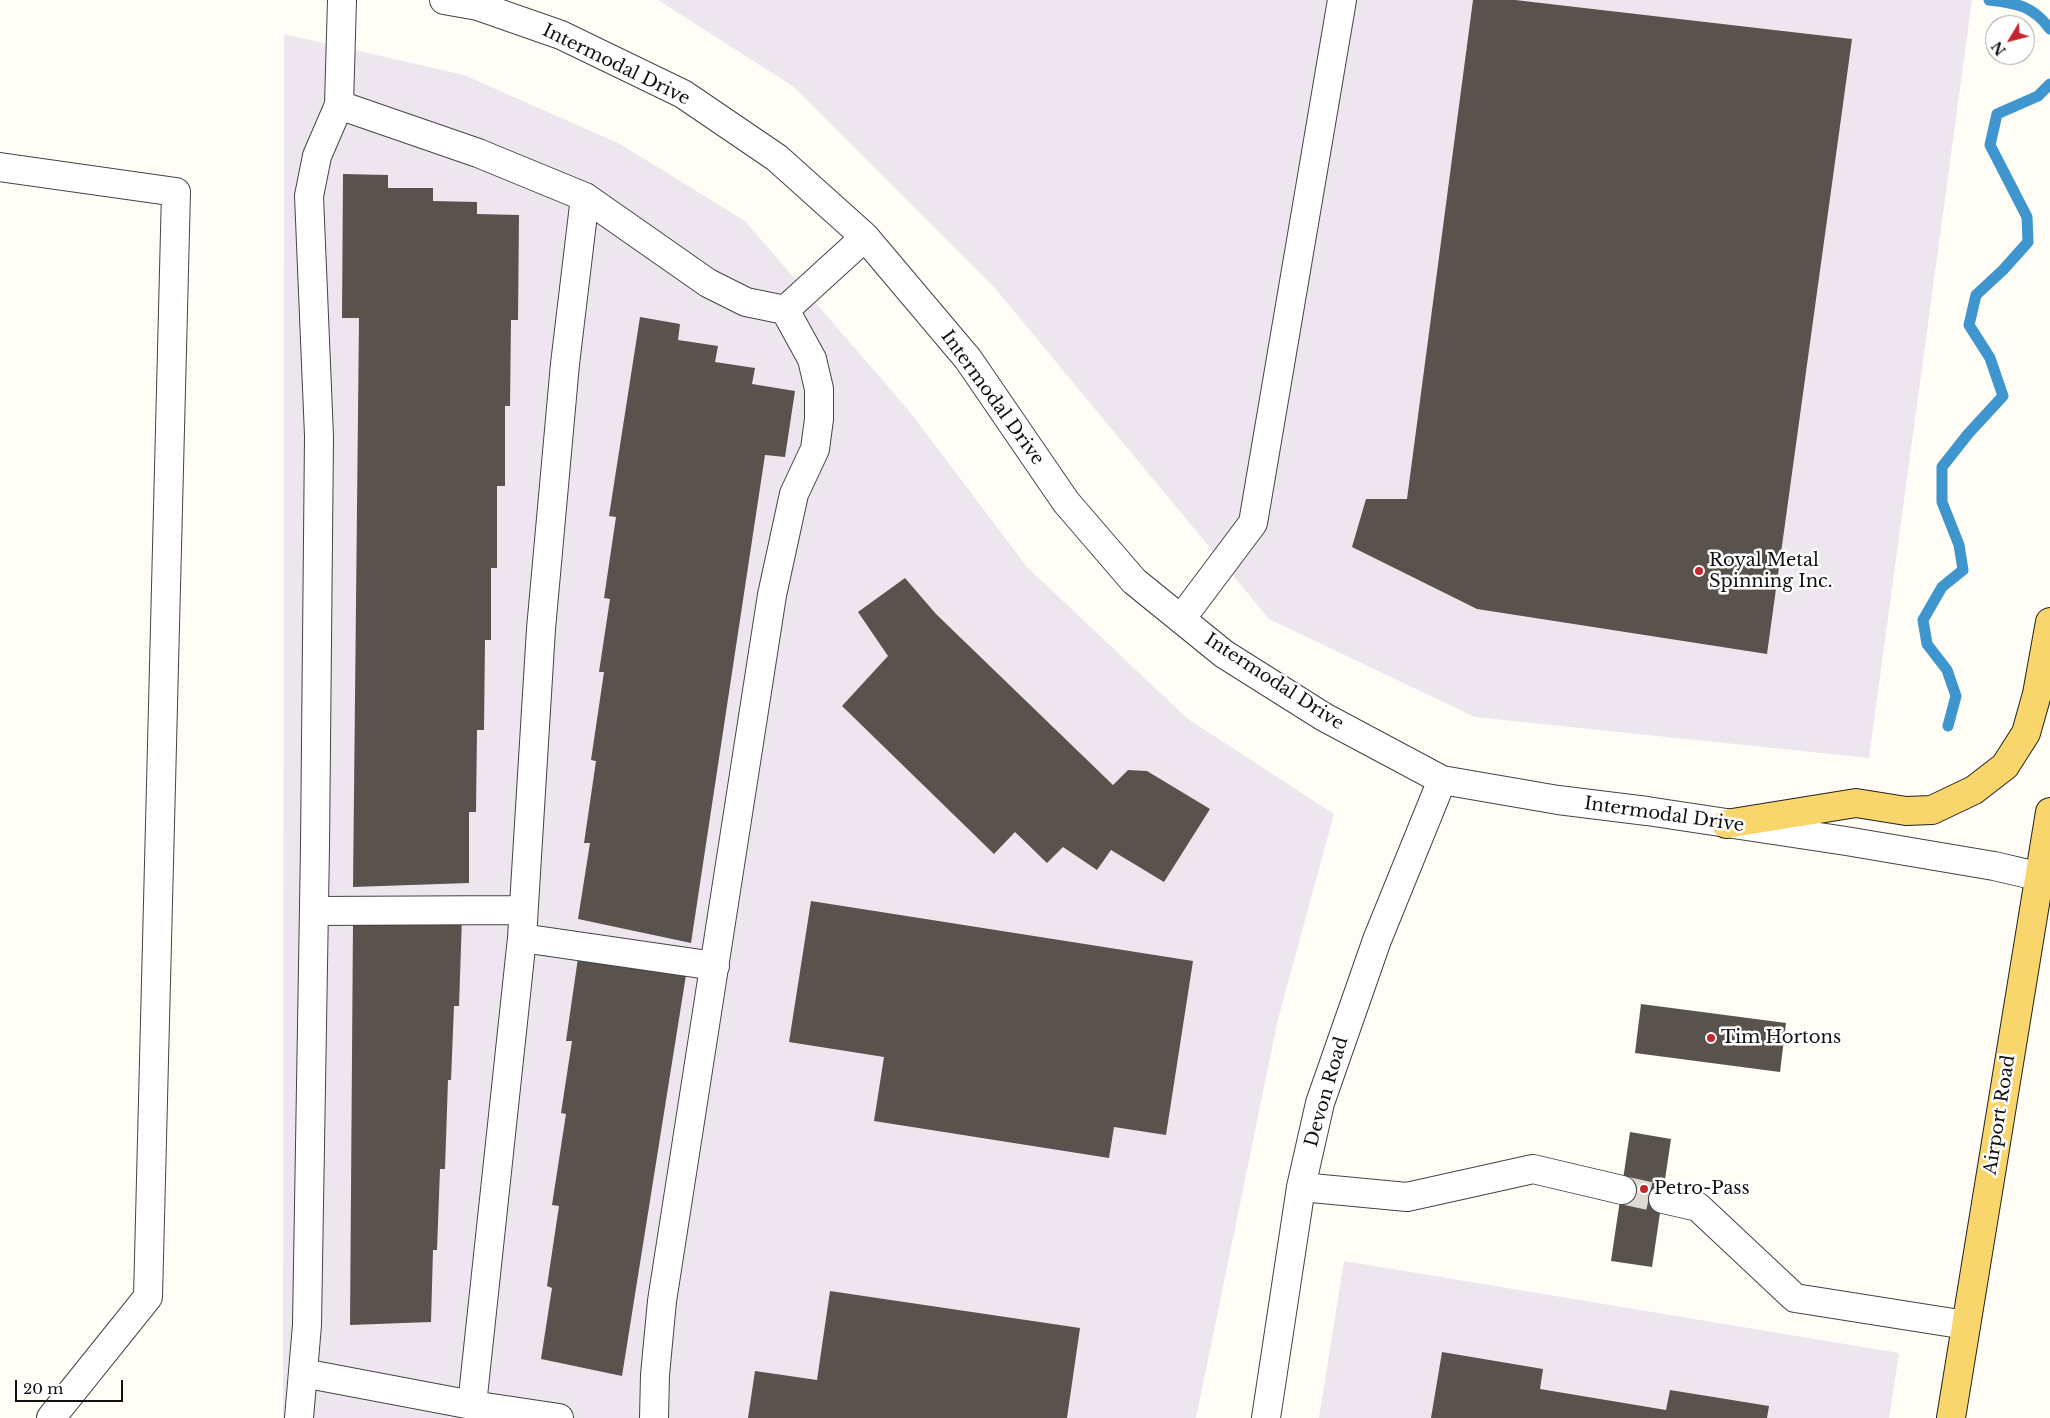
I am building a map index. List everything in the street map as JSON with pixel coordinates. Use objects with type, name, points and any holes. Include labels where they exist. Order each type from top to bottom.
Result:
[{"type":"main road","points":[[1726,824],[1856,804],[1906,811],[1932,810],[1974,790],[2005,766],[2026,733],[2037,694],[2050,622]]},
{"type":"main road","name":"Airport Road","points":[[1951,1418],[2045,878],[2050,812]]},
{"type":"street","points":[[299,1418],[307,1326],[319,436],[309,196],[316,156],[339,105],[342,0]]},
{"type":"street","name":"Intermodal Drive","points":[[444,0],[478,6],[561,35],[683,94],[777,158],[866,237],[968,359],[1066,502],[1134,581],[1224,654],[1324,717],[1442,780],[1558,800],[1647,811],[1846,841],[1994,866],[2045,878]]},
{"type":"street","points":[[1181,619],[1253,523],[1342,0]]},
{"type":"street","points":[[339,105],[478,153],[585,197],[708,283],[746,302],[784,310],[812,359],[820,389],[819,420],[815,449],[794,494],[772,595],[662,1302],[655,1375],[654,1418]]},
{"type":"street","points":[[0,167],[176,192],[148,1297],[51,1418]]},
{"type":"street","points":[[472,1405],[522,938],[522,910],[541,629],[565,364],[585,197]]},
{"type":"street","points":[[784,310],[866,237]]},
{"type":"street","name":"Devon Road","points":[[1266,1418],[1301,1187],[1320,1103],[1351,1012],[1442,780]]},
{"type":"street","points":[[314,911],[522,910]]},
{"type":"street","points":[[522,938],[715,966]]},
{"type":"street","points":[[1301,1187],[1407,1197],[1534,1170],[1622,1190]]},
{"type":"street","points":[[1663,1198],[1698,1207],[1795,1298],[1966,1325]]},
{"type":"street","points":[[303,1373],[472,1405],[559,1418]]},
{"type":"shaded area","points":[[658,0],[1972,0],[1869,758],[1475,717],[1269,619],[994,287],[794,87]]},
{"type":"shaded area","points":[[284,34],[464,75],[620,144],[745,221],[910,412],[1027,567],[1188,719],[1334,814],[1278,1019],[1196,1418],[283,1418]]},
{"type":"shaded area","points":[[1344,1261],[1899,1353],[1889,1418],[1319,1418]]},
{"type":"building","points":[[1473,0],[1515,0],[1852,39],[1767,654],[1477,609],[1352,547],[1366,499],[1407,499]]},
{"type":"building","points":[[343,174],[388,175],[388,188],[433,188],[433,201],[477,202],[477,214],[519,215],[518,320],[511,320],[510,406],[505,406],[505,486],[497,486],[497,568],[491,568],[491,640],[485,640],[484,730],[477,730],[476,812],[469,812],[469,883],[353,887],[359,318],[342,318]]},
{"type":"building","points":[[640,317],[680,324],[678,340],[718,346],[715,362],[755,368],[752,384],[795,391],[785,457],[765,455],[691,943],[578,919],[590,843],[584,843],[596,761],[591,760],[604,672],[599,672],[610,599],[604,598],[616,517],[609,516]]},
{"type":"building","points":[[905,578],[936,614],[1113,785],[1128,770],[1147,771],[1210,809],[1164,882],[1111,850],[1097,870],[1063,847],[1047,863],[1015,832],[994,854],[842,706],[888,656],[858,612]]},
{"type":"building","points":[[811,901],[1193,961],[1166,1135],[1114,1127],[1109,1158],[874,1121],[884,1057],[789,1042]]},
{"type":"building","points":[[462,917],[459,1006],[454,1006],[451,1080],[448,1080],[445,1169],[440,1169],[437,1250],[433,1250],[431,1322],[350,1325],[353,921]]},
{"type":"building","points":[[578,958],[686,975],[622,1376],[541,1359],[552,1288],[547,1286],[559,1206],[552,1205],[566,1114],[561,1113],[572,1041],[566,1041]]},
{"type":"building","name":"Tim Hortons","points":[[1641,1004],[1786,1023],[1780,1072],[1635,1053]]},
{"type":"building","points":[[1630,1132],[1671,1139],[1652,1267],[1611,1261]]},
{"type":"building","points":[[830,1291],[1080,1328],[1067,1418],[748,1418],[755,1371],[817,1380]]},
{"type":"building","points":[[1442,1352],[1543,1369],[1540,1389],[1666,1410],[1670,1390],[1769,1406],[1767,1418],[1431,1418]]},
{"type":"waterway","points":[[1989,0],[2024,7],[2037,15],[2050,29]]},
{"type":"waterway","points":[[1948,726],[1956,696],[1947,670],[1927,644],[1923,620],[1942,587],[1963,570],[1959,545],[1942,502],[1942,467],[1968,434],[2003,396],[1990,358],[1969,325],[1976,295],[2003,270],[2028,242],[2027,217],[1990,145],[1997,114],[2038,96],[2050,84]]},
{"type":"tunnel","points":[[1622,1190],[1663,1199]]},
{"type":"place","name":"Royal Metal Spinning Inc.","points":[[1699,571]]},
{"type":"place","name":"Tim Hortons","points":[[1711,1038]]},
{"type":"place","name":"Petro-Pass","points":[[1644,1189]]}]
